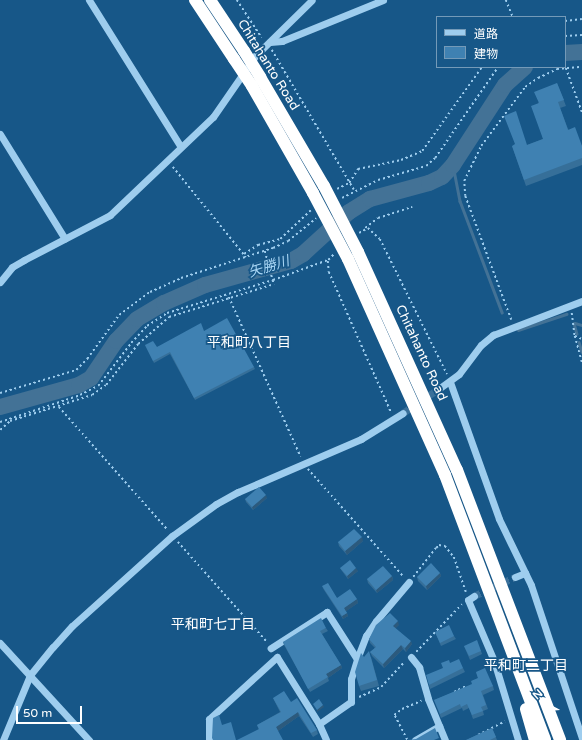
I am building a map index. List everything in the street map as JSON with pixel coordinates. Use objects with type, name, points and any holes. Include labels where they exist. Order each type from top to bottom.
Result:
[{"type":"highway","name":"Chitahanto Road","points":[[195,0],[234,59],[256,82],[324,186],[358,252],[424,392],[485,538],[560,740]]},
{"type":"highway","name":"Chitahanto Road","points":[[210,0],[244,51],[256,82],[348,259],[445,475],[528,691],[545,740]]},
{"type":"highway","points":[[485,538],[496,546],[567,740]]},
{"type":"highway","points":[[528,691],[525,708],[535,740]]},
{"type":"street","points":[[89,0],[181,147]]},
{"type":"street","points":[[0,282],[12,267],[110,215],[213,117],[256,55],[269,44],[312,0]]},
{"type":"street","points":[[269,44],[282,41],[383,0]]},
{"type":"street","points":[[0,134],[65,239]]},
{"type":"street","points":[[437,390],[450,382],[481,345],[493,335],[514,325],[582,301]]},
{"type":"street","points":[[450,382],[499,519],[525,573],[582,738]]},
{"type":"street","points":[[3,740],[30,675],[72,626],[172,536],[216,504],[238,492],[361,439],[403,413]]},
{"type":"street","points":[[515,577],[525,573]]},
{"type":"street","points":[[319,724],[351,700],[351,679],[357,659],[369,631],[409,582]]},
{"type":"street","points":[[471,598],[494,661],[510,718],[518,740]]},
{"type":"street","points":[[271,648],[327,612],[357,659]]},
{"type":"street","points":[[0,643],[89,740]]},
{"type":"street","points":[[209,740],[209,719],[277,657],[319,724],[326,740]]},
{"type":"street","points":[[411,657],[419,667],[428,699],[445,740]]},
{"type":"street","points":[[415,740],[439,726]]},
{"type":"path","points":[[237,0],[269,44],[354,190]]},
{"type":"path","points":[[506,0],[513,16]]},
{"type":"path","points":[[566,20],[582,19]]},
{"type":"path","points":[[566,36],[582,36]]},
{"type":"path","points":[[514,325],[465,196],[464,181],[469,166],[526,87],[544,74],[566,68],[582,67]]},
{"type":"path","points":[[336,190],[349,183],[358,169],[401,160],[422,151],[481,68]]},
{"type":"path","points":[[341,199],[354,190],[426,166],[435,158],[497,68]]},
{"type":"path","points":[[566,68],[582,112]]},
{"type":"path","points":[[167,161],[246,257]]},
{"type":"path","points":[[244,254],[258,245],[280,239],[301,222],[316,206]]},
{"type":"path","points":[[358,233],[378,218],[412,207]]},
{"type":"path","points":[[0,393],[76,370],[87,359],[119,315],[150,292],[181,278],[265,251],[288,241],[316,218]]},
{"type":"path","points":[[364,229],[372,230],[380,239],[450,382]]},
{"type":"path","points":[[0,430],[10,421],[59,407],[92,395],[106,385],[138,344],[169,318],[229,297],[274,284],[265,251]]},
{"type":"path","points":[[0,422],[80,395],[98,386],[131,343],[147,326],[167,313],[273,280],[328,260],[334,254]]},
{"type":"path","points":[[328,260],[329,272],[394,419]]},
{"type":"path","points":[[229,297],[304,464],[409,582],[436,548],[440,545],[445,546],[454,556],[471,598],[381,687],[351,700]]},
{"type":"path","points":[[574,304],[571,316],[574,336],[582,363]]},
{"type":"path","points":[[574,336],[582,339]]},
{"type":"path","points":[[59,407],[271,648]]},
{"type":"path","points":[[451,694],[466,686]]},
{"type":"path","points":[[407,740],[394,715],[402,709],[428,699]]},
{"type":"path","points":[[476,736],[510,718]]},
{"type":"building","points":[[557,83],[564,100],[558,102],[568,130],[575,127],[582,146],[582,158],[524,180],[512,146],[515,144],[504,116],[516,111],[527,145],[543,139],[531,106],[539,103],[534,92]]},
{"type":"building","points":[[227,318],[254,367],[194,398],[170,352],[153,361],[145,345],[153,341],[157,347],[201,323],[204,331]]},
{"type":"building","points":[[259,487],[266,495],[252,507],[245,499]]},
{"type":"building","points":[[354,529],[362,537],[345,551],[338,542]]},
{"type":"building","points":[[350,560],[356,568],[347,576],[340,568]]},
{"type":"building","points":[[431,563],[440,573],[426,586],[417,577]]},
{"type":"building","points":[[383,566],[392,576],[376,590],[367,579]]},
{"type":"building","points":[[328,583],[337,598],[350,589],[357,599],[344,608],[347,613],[342,616],[322,586]]},
{"type":"building","points":[[390,613],[398,621],[393,626],[411,641],[405,648],[401,645],[383,664],[370,652],[376,647],[369,639],[376,625]]},
{"type":"building","points":[[321,618],[326,628],[320,631],[341,665],[326,674],[328,677],[308,689],[283,642]]},
{"type":"building","points":[[449,625],[454,636],[440,643],[435,632]]},
{"type":"building","points":[[477,640],[481,651],[469,656],[464,646]]},
{"type":"building","points":[[369,651],[377,680],[359,686],[355,672],[361,653],[364,657]]},
{"type":"building","points":[[459,659],[463,668],[429,685],[426,675],[443,668],[441,663],[449,660],[450,663]]},
{"type":"building","points":[[485,668],[493,686],[481,691],[486,705],[481,707],[483,711],[472,715],[467,704],[461,707],[460,704],[440,714],[434,700],[472,684],[471,681],[478,678],[476,672]]},
{"type":"building","points":[[284,691],[291,702],[297,698],[317,730],[311,733],[298,712],[276,727],[283,740],[237,740],[259,729],[257,725],[281,712],[273,698]]},
{"type":"building","points":[[319,699],[323,705],[317,710],[313,704]]},
{"type":"building","points":[[219,715],[222,725],[231,722],[236,740],[213,740],[213,718]]},
{"type":"building","points":[[435,728],[439,738],[434,740],[408,740],[416,739]]},
{"type":"building","points":[[492,728],[496,737],[490,740],[466,740]]},
{"type":"waterway","name":"矢勝川","points":[[566,53],[582,52]]},
{"type":"waterway","name":"矢勝川","points":[[0,407],[79,385],[91,378],[116,341],[137,319],[164,303],[205,285],[291,261],[303,254],[349,212],[370,199],[429,183],[442,177],[453,165],[505,85],[524,68]]},
{"type":"waterway","points":[[453,165],[460,201],[502,312]]},
{"type":"waterway","points":[[518,330],[566,314]]},
{"type":"waterway","points":[[574,323],[577,334]]},
{"type":"waterway","points":[[575,323],[582,325]]},
{"type":"waterway","points":[[579,342],[582,352]]},
{"type":"tunnel","points":[[403,413],[437,390]]},
{"type":"tunnel","points":[[474,596],[515,577]]},
{"type":"district","name":"平和町八丁目","points":[[249,343]]},
{"type":"district","name":"平和町七丁目","points":[[213,625]]},
{"type":"district","name":"平和町二丁目","points":[[526,666]]}]
